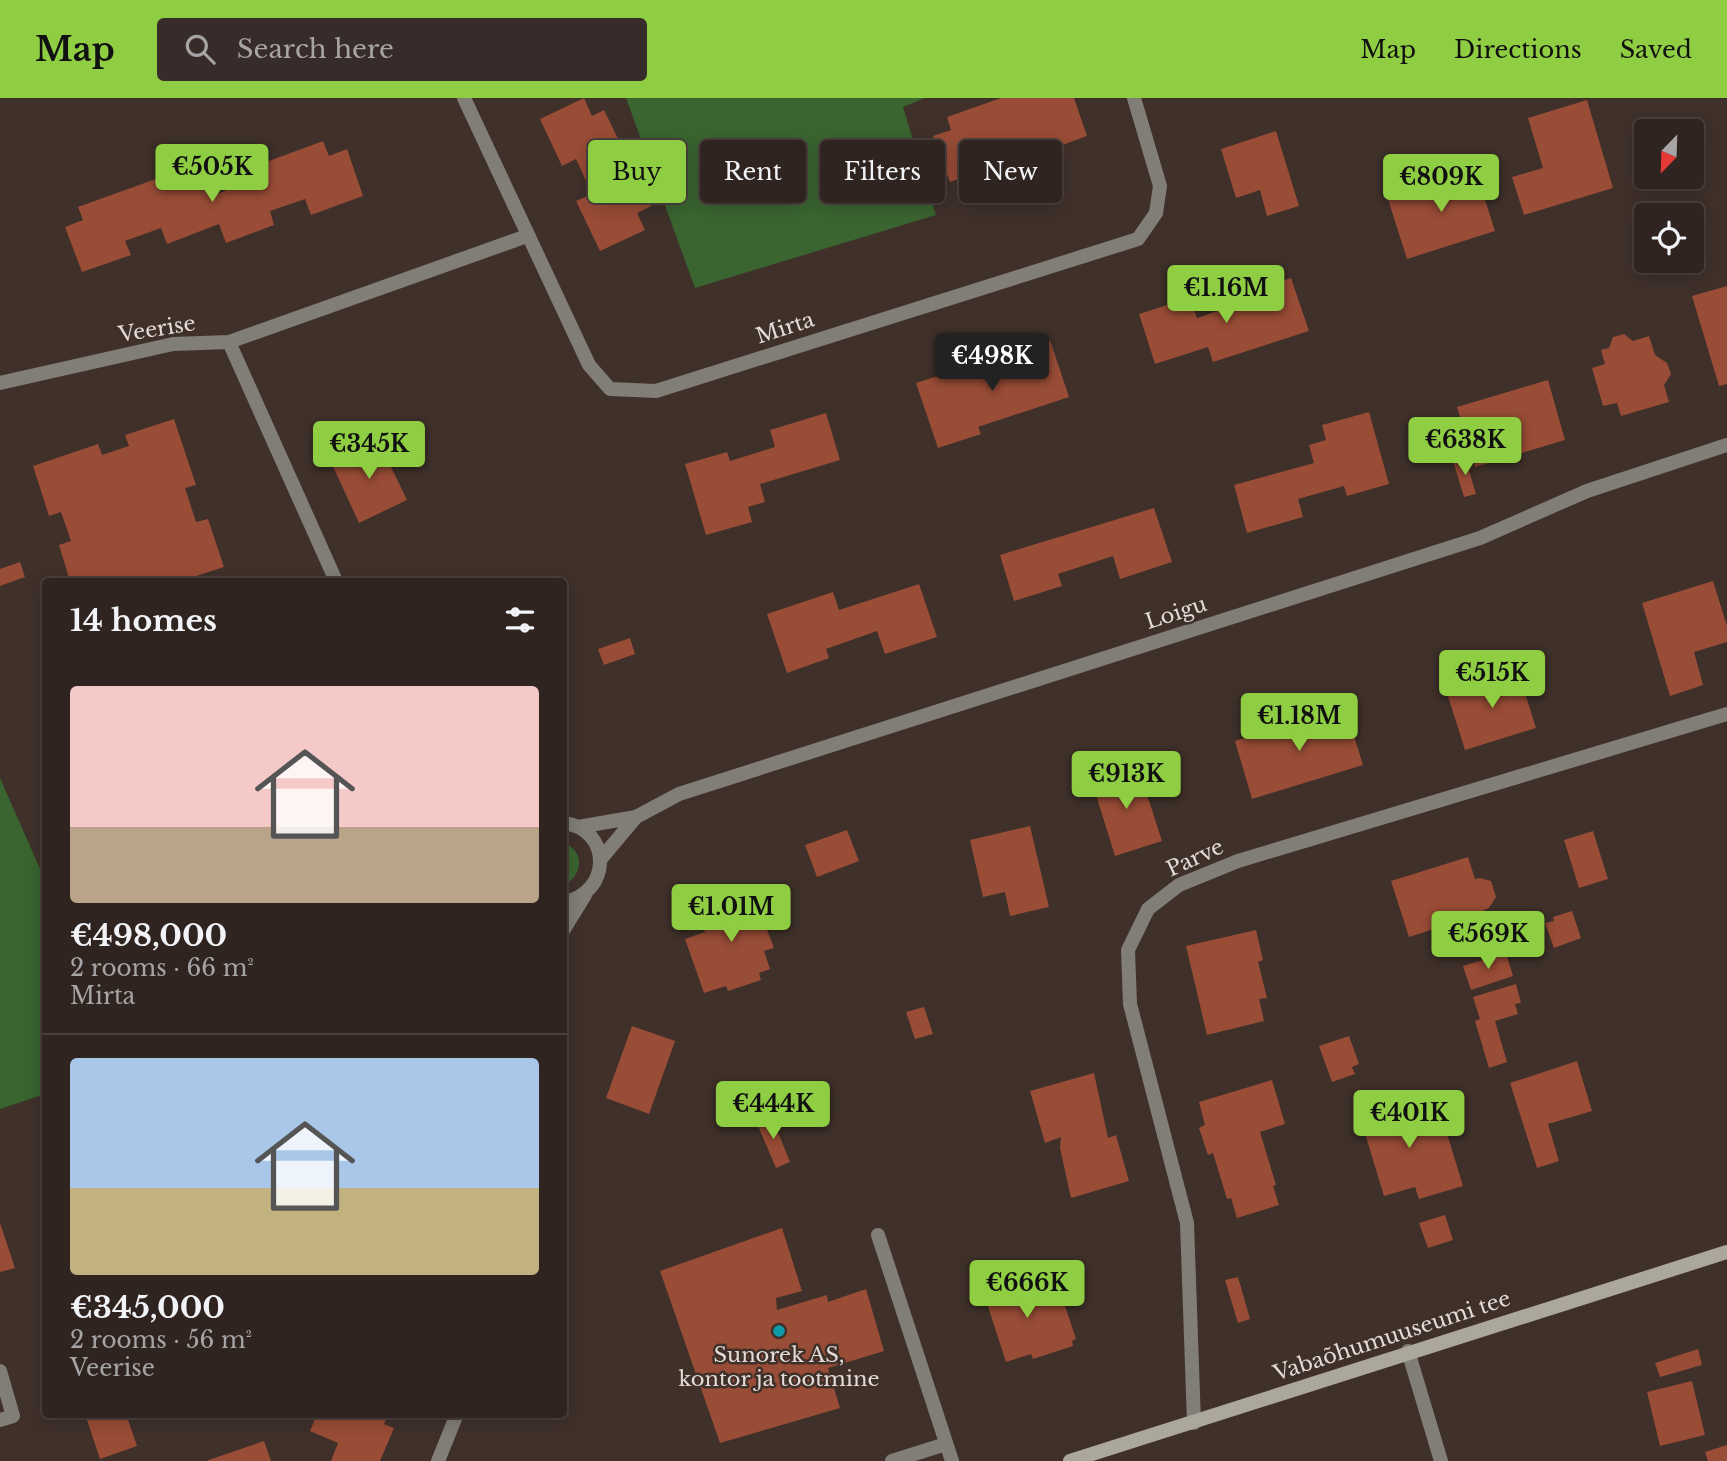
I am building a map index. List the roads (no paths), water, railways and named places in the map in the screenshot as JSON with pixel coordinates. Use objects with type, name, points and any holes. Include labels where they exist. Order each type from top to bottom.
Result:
[{"type":"street","name":"Mirta","points":[[464,98],[589,365],[611,389],[656,391],[1138,239],[1156,212],[1160,186],[1134,98]]},
{"type":"street","name":"Veerise","points":[[0,383],[173,344],[229,342],[527,236]]},
{"type":"street","points":[[229,342],[335,578]]},
{"type":"street","name":"Loigu","points":[[585,894],[594,884],[600,860],[636,817],[678,794],[1480,538],[1587,491],[1727,445]]},
{"type":"street","name":"Parve","points":[[1194,1423],[1187,1223],[1130,1004],[1128,950],[1148,909],[1179,885],[1238,861],[1727,714]]},
{"type":"street","name":"Loigu","points":[[571,825],[636,817]]},
{"type":"street","points":[[571,825],[589,835],[597,846],[600,860]]},
{"type":"street","points":[[567,901],[585,894]]},
{"type":"street","points":[[567,924],[585,894]]},
{"type":"street","points":[[878,1236],[952,1461]]},
{"type":"street","name":"Vabaõhumuuseumi tee","points":[[1070,1461],[1727,1252]]},
{"type":"street","points":[[1408,1352],[1441,1461]]},
{"type":"street","points":[[0,1371],[13,1416],[0,1420]]},
{"type":"street","points":[[439,1461],[455,1418]]},
{"type":"street","points":[[892,1461],[946,1444]]},
{"type":"place","name":"Sunorek AS, kontor ja tootmine","points":[[779,1331]]}]
